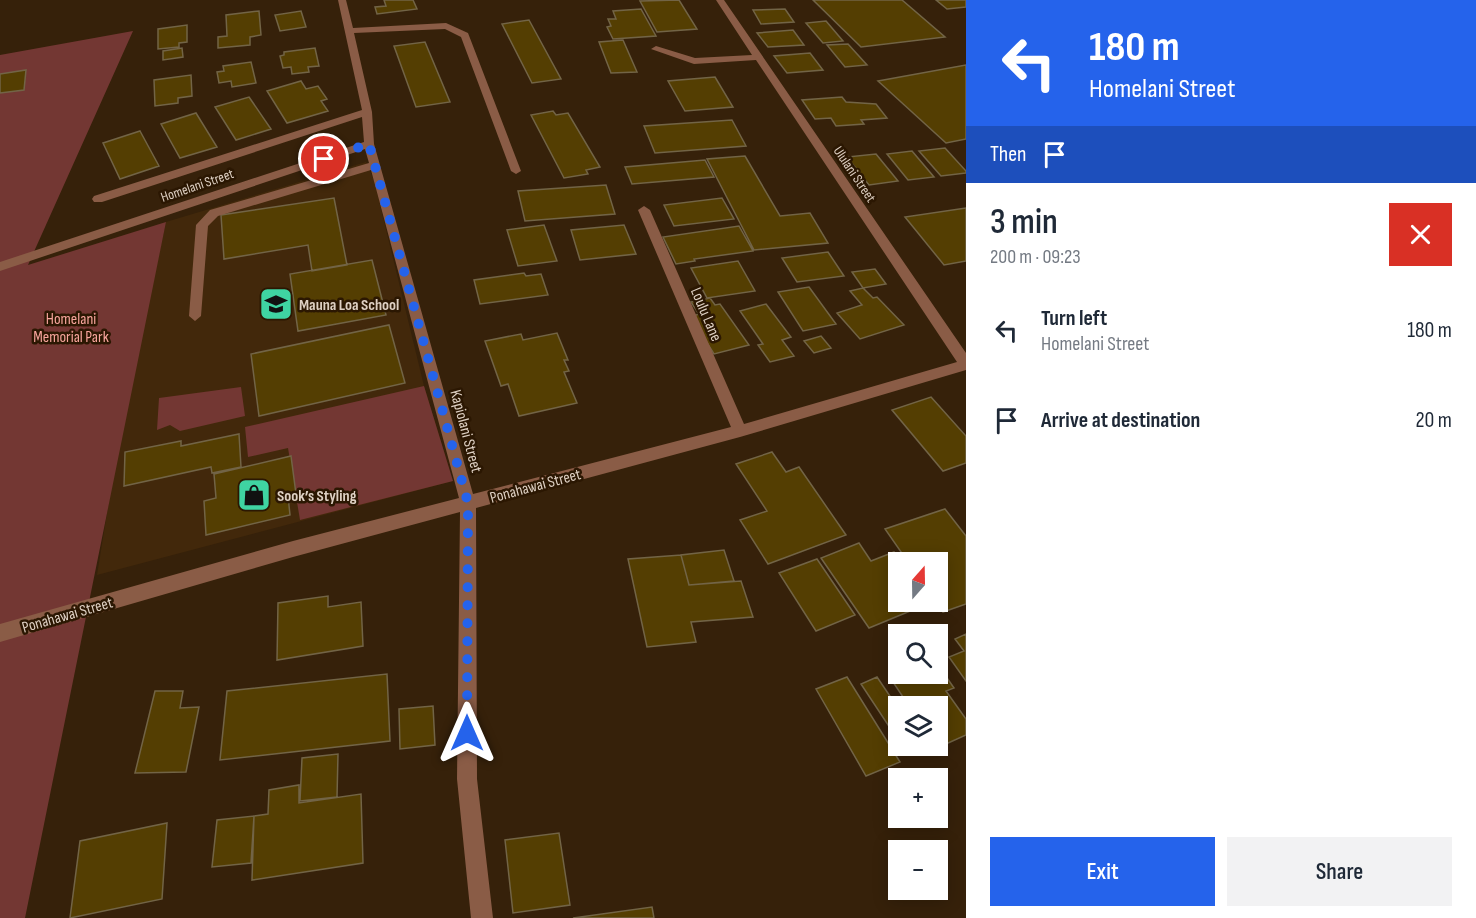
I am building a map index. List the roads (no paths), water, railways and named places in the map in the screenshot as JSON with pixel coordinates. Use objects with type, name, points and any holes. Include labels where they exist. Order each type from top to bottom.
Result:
[{"type":"street","name":"Kapiolani Street","points":[[342,0],[367,112],[369,144],[468,503],[467,779],[482,918]]},
{"type":"street","name":"Ululani Street","points":[[720,0],[966,365]]},
{"type":"street","points":[[349,31],[446,26],[465,35],[516,171]]},
{"type":"street","points":[[656,49],[694,61],[758,57]]},
{"type":"street","points":[[98,199],[367,112]]},
{"type":"street","name":"Homelani Street","points":[[0,267],[369,144]]},
{"type":"street","points":[[195,316],[202,225],[214,213],[375,165]]},
{"type":"street","name":"Loulu Lane","points":[[645,210],[740,431]]},
{"type":"street","name":"Ponahawai Street","points":[[0,633],[183,580],[740,431],[966,365]]},
{"type":"place","name":"Mauna Loa School","points":[[276,304]]},
{"type":"place","name":"Sook’s Styling","points":[[254,495]]},
{"type":"park label","name":"Homelani Memorial Park","points":[[71,327]]}]
